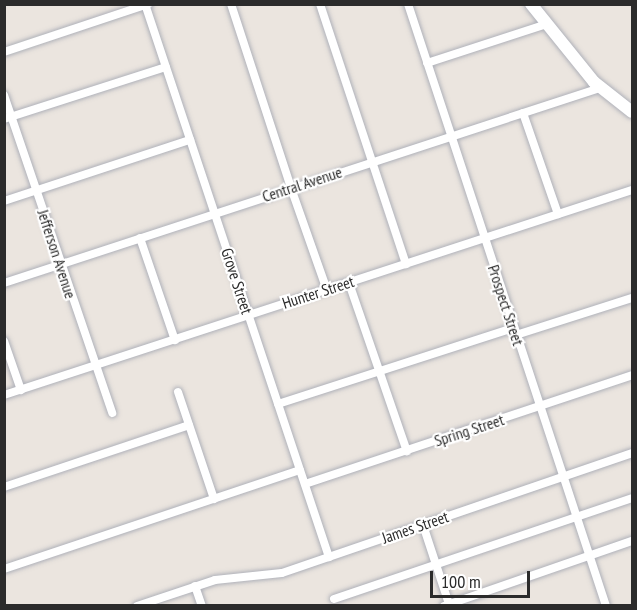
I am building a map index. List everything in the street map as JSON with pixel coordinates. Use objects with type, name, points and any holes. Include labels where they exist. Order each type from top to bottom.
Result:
[{"type":"street","points":[[231,4],[327,290]]},
{"type":"street","points":[[320,4],[406,264]]},
{"type":"street","name":"Prospect Street","points":[[408,4],[606,606]]},
{"type":"street","points":[[531,4],[600,88],[633,112]]},
{"type":"street","points":[[4,52],[146,5]]},
{"type":"street","name":"Grove Street","points":[[146,5],[329,557]]},
{"type":"street","points":[[427,63],[547,24]]},
{"type":"street","points":[[8,118],[166,67]]},
{"type":"street","name":"Central Avenue","points":[[4,283],[600,88]]},
{"type":"street","name":"Jefferson Avenue","points":[[4,95],[8,118],[36,191],[112,413]]},
{"type":"street","points":[[523,113],[558,214]]},
{"type":"street","points":[[4,201],[190,140]]},
{"type":"street","name":"Hunter Street","points":[[4,395],[633,190]]},
{"type":"street","points":[[140,238],[175,340]]},
{"type":"street","points":[[349,283],[407,451]]},
{"type":"street","points":[[278,404],[379,371],[633,298]]},
{"type":"street","points":[[4,341],[21,390]]},
{"type":"street","name":"Spring Street","points":[[305,484],[633,375]]},
{"type":"street","points":[[178,392],[214,499]]},
{"type":"street","points":[[4,487],[189,425]]},
{"type":"street","name":"James Street","points":[[137,606],[195,586],[227,578],[271,576],[633,453]]},
{"type":"street","points":[[4,569],[300,470]]},
{"type":"street","points":[[334,599],[633,498]]},
{"type":"street","points":[[423,525],[446,605],[633,542]]},
{"type":"street","points":[[195,586],[202,606]]}]
